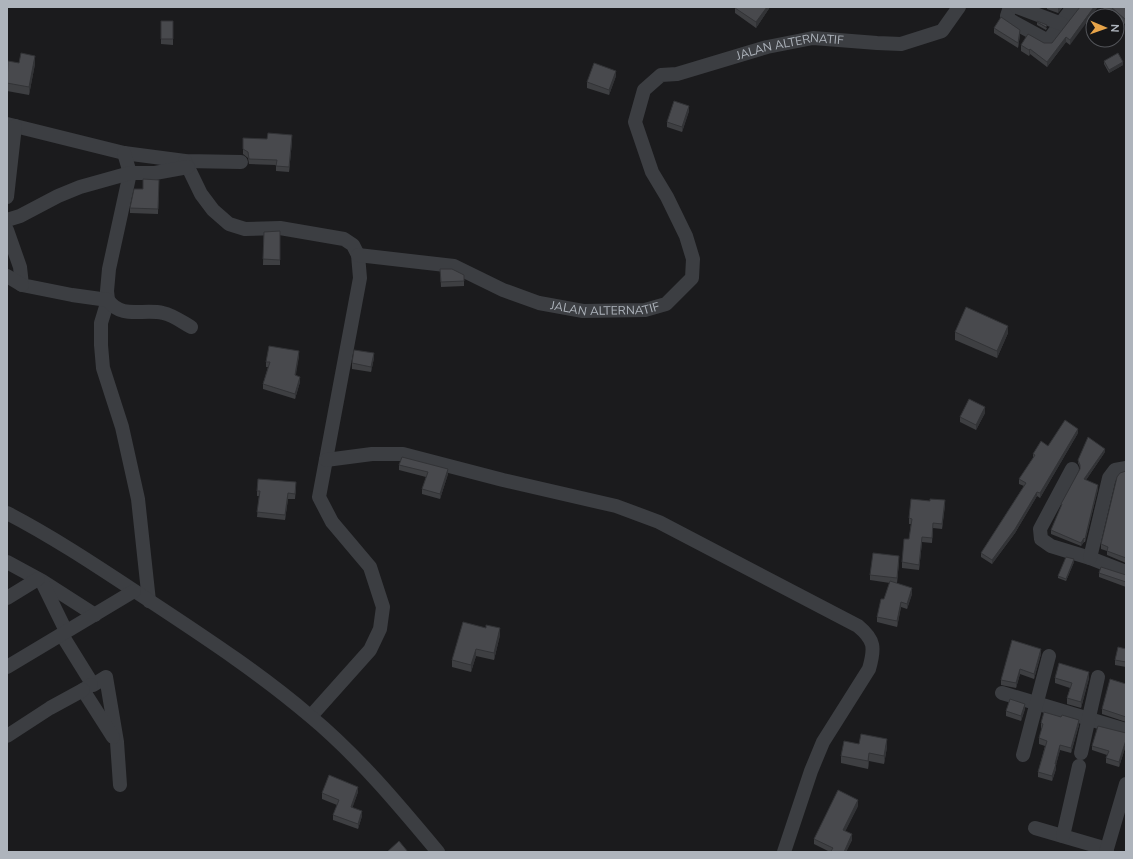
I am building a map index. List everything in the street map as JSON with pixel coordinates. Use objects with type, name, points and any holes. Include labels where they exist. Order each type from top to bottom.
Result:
[{"type":"street","name":"JALAN ALTERNATIF","points":[[358,255],[454,266],[503,290],[539,303],[583,311],[645,310],[666,304],[692,278],[693,258],[686,236],[677,216],[652,172],[636,122],[644,90],[661,75],[677,74],[767,47],[813,38],[901,44],[942,31],[959,7]]},
{"type":"street","points":[[1010,7],[1007,16],[1008,19],[1046,40],[1050,39],[1074,7]]},
{"type":"street","points":[[1017,7],[1062,24]]},
{"type":"street","points":[[7,197],[11,125],[124,153],[187,164],[241,162]]},
{"type":"street","points":[[124,153],[130,173],[109,269],[107,291],[108,300],[101,323],[101,345],[103,368],[122,427],[138,499],[149,601]]},
{"type":"street","points":[[187,164],[201,194],[213,210],[229,224],[245,229],[280,228],[344,239],[353,245],[358,255],[360,278],[319,497],[332,522],[370,567],[384,607],[380,629],[370,650],[311,716]]},
{"type":"street","points":[[7,220],[20,216],[58,196],[80,187],[130,173],[156,173],[187,164]]},
{"type":"street","points":[[7,230],[20,267],[22,285]]},
{"type":"street","points":[[7,276],[22,285],[72,295],[108,300],[113,307],[122,312],[164,313],[191,327]]},
{"type":"street","points":[[326,460],[372,454],[403,454],[616,506],[659,522],[858,626],[869,635],[873,644],[873,656],[869,669],[823,742],[811,771],[784,852]]},
{"type":"street","points":[[1090,558],[1108,478],[1115,470],[1126,468]]},
{"type":"street","points":[[1072,469],[1043,522],[1040,534],[1042,539],[1050,546],[1090,558],[1126,572]]},
{"type":"street","points":[[7,514],[98,567],[245,664],[311,716],[381,784],[438,852]]},
{"type":"street","points":[[7,562],[40,580],[95,615]]},
{"type":"street","points":[[7,598],[40,580]]},
{"type":"street","points":[[40,580],[88,688],[117,742]]},
{"type":"street","points":[[7,667],[134,591]]},
{"type":"street","points":[[1023,755],[1049,656]]},
{"type":"street","points":[[7,736],[50,708],[106,677],[117,742],[120,785]]},
{"type":"street","points":[[1063,836],[1090,719],[1098,677]]},
{"type":"street","points":[[1002,693],[1126,730]]},
{"type":"street","points":[[1035,828],[1106,850],[1126,784]]},
{"type":"building","points":[[767,7],[756,22],[735,8]]},
{"type":"building","points":[[1080,7],[1094,7],[1085,8],[1085,19],[1070,40],[1066,37],[1047,62],[1030,49],[1029,50],[1021,45],[1028,34],[1044,43],[1052,43]]},
{"type":"building","points":[[1111,7],[1126,7],[1126,20],[1125,8]]},
{"type":"building","points":[[1001,17],[1020,30],[1018,43],[994,28]]},
{"type":"building","points":[[161,21],[173,21],[173,39],[161,39]]},
{"type":"building","points":[[1037,22],[1047,25],[1046,27]]},
{"type":"building","points":[[21,53],[35,56],[29,87],[7,83],[8,61],[19,63]]},
{"type":"building","points":[[1118,53],[1123,62],[1109,70],[1104,61]]},
{"type":"building","points":[[594,63],[616,71],[609,90],[587,82]]},
{"type":"building","points":[[674,101],[689,106],[682,127],[667,122]]},
{"type":"building","points":[[268,133],[292,135],[289,167],[276,166],[277,160],[249,159],[248,152],[243,149],[243,138],[267,139]]},
{"type":"building","points":[[143,179],[159,180],[158,209],[130,208],[134,189],[143,189]]},
{"type":"building","points":[[280,231],[280,260],[263,259],[264,232]]},
{"type":"building","points":[[440,269],[452,269],[464,275],[464,281],[441,282]]},
{"type":"building","points":[[966,307],[1008,326],[997,351],[955,332]]},
{"type":"building","points":[[269,346],[299,351],[295,375],[300,377],[295,394],[263,384],[270,362],[266,362]]},
{"type":"building","points":[[354,350],[374,353],[371,367],[352,363]]},
{"type":"building","points":[[969,399],[985,407],[976,425],[960,417]]},
{"type":"building","points":[[1065,420],[1078,429],[1040,493],[1037,492],[1015,529],[992,560],[981,553],[1026,483],[1019,479],[1035,455],[1033,454],[1041,441],[1048,446]]},
{"type":"building","points":[[1088,437],[1105,449],[1084,479],[1098,485],[1085,539],[1084,538],[1081,543],[1051,530],[1061,504],[1080,469],[1078,460]]},
{"type":"building","points":[[402,457],[448,469],[440,494],[422,489],[428,472],[399,465]]},
{"type":"building","points":[[1126,471],[1126,558],[1107,551],[1108,547],[1101,544],[1117,477],[1120,473]]},
{"type":"building","points":[[258,479],[296,482],[295,494],[288,493],[285,515],[257,512],[260,491],[257,491]]},
{"type":"building","points":[[911,499],[930,501],[930,499],[945,500],[942,524],[933,523],[932,538],[922,537],[919,565],[902,562],[904,539],[909,539],[912,519],[909,518]]},
{"type":"building","points":[[873,553],[899,556],[897,578],[870,575]]},
{"type":"building","points":[[1066,557],[1074,559],[1066,579],[1058,576]]},
{"type":"building","points":[[1101,567],[1126,575],[1126,582],[1099,573]]},
{"type":"building","points":[[890,581],[912,588],[907,604],[901,602],[897,621],[877,617],[881,599],[884,599]]},
{"type":"building","points":[[463,622],[486,628],[486,625],[500,628],[494,653],[476,649],[471,665],[452,660]]},
{"type":"building","points":[[1012,640],[1041,649],[1034,674],[1020,669],[1016,683],[1001,680]]},
{"type":"building","points":[[1118,647],[1126,649],[1126,662],[1115,660]]},
{"type":"building","points":[[1059,663],[1089,672],[1081,702],[1067,698],[1072,683],[1055,678]]},
{"type":"building","points":[[1110,679],[1126,684],[1126,717],[1102,709]]},
{"type":"building","points":[[1010,699],[1025,704],[1021,716],[1006,711]]},
{"type":"building","points":[[1044,712],[1079,720],[1071,748],[1060,745],[1052,776],[1038,772],[1047,741],[1039,738],[1043,724],[1041,723]]},
{"type":"building","points":[[1098,726],[1126,733],[1126,740],[1119,762],[1106,758],[1109,751],[1092,746]]},
{"type":"building","points":[[861,734],[887,739],[884,756],[869,753],[868,761],[841,756],[844,741],[859,744]]},
{"type":"building","points":[[329,775],[358,787],[351,807],[362,811],[358,824],[333,815],[339,800],[322,793]]},
{"type":"building","points":[[838,790],[858,800],[843,830],[852,834],[844,852],[831,851],[833,848],[814,839]]},
{"type":"building","points":[[399,841],[408,852],[387,852]]}]
